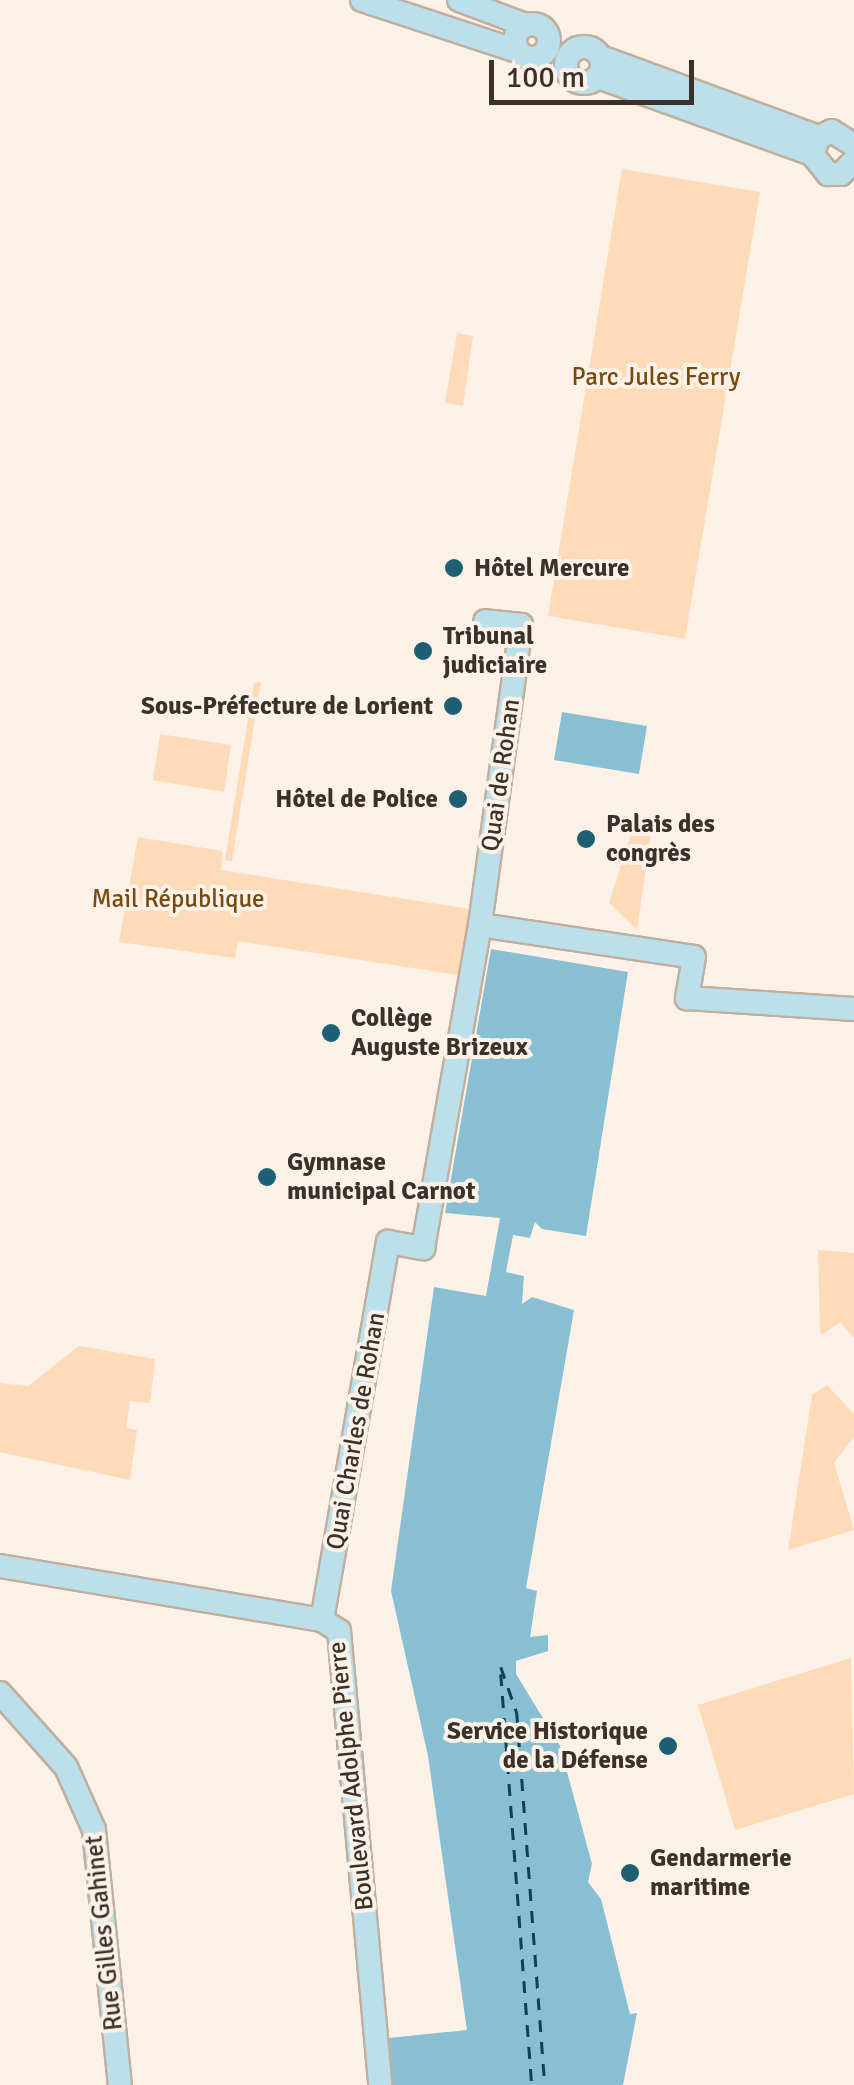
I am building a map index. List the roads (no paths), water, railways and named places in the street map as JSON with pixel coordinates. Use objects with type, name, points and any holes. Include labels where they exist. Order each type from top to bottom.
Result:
[{"type":"street","points":[[362,0],[572,57],[816,145],[851,136]]},
{"type":"street","points":[[459,0],[526,25],[515,36],[535,48]]},
{"type":"street","points":[[572,57],[579,82],[599,67]]},
{"type":"street","points":[[816,145],[828,174],[841,174],[854,161]]},
{"type":"street","name":"Quai de Rohan","points":[[480,925],[521,626],[485,621]]},
{"type":"street","points":[[480,925],[694,957],[687,998],[854,1009]]},
{"type":"street","name":"Quai Charles de Rohan","points":[[322,1620],[388,1242],[424,1248],[480,925]]},
{"type":"street","name":"Boulevard Adolphe Pierre","points":[[0,1566],[322,1620],[339,1631],[380,2085]]},
{"type":"street","name":"Rue Gilles Gahinet","points":[[0,1693],[66,1767],[94,1830],[120,2085]]},
{"type":"water","points":[[562,712],[647,726],[639,774],[554,760]]},
{"type":"water","points":[[491,949],[628,972],[586,1236],[542,1229],[535,1222],[530,1238],[513,1235],[506,1272],[524,1276],[522,1304],[532,1297],[574,1310],[526,1588],[537,1591],[530,1637],[548,1635],[548,1651],[516,1661],[516,1674],[560,1746],[592,1864],[588,1882],[601,1899],[630,2014],[637,2013],[623,2085],[390,2085],[388,2038],[467,2030],[428,1756],[391,1591],[434,1287],[486,1296],[500,1218],[445,1213]]},
{"type":"place","name":"Hôtel Mercure","points":[[454,568]]},
{"type":"place","name":"Tribunal judiciaire","points":[[423,651]]},
{"type":"place","name":"Sous-Préfecture de Lorient","points":[[453,706]]},
{"type":"place","name":"Hôtel de Police","points":[[458,799]]},
{"type":"place","name":"Palais des congrès","points":[[586,839]]},
{"type":"place","name":"Collège Auguste Brizeux","points":[[331,1033]]},
{"type":"place","name":"Gymnase municipal Carnot","points":[[267,1177]]},
{"type":"place","name":"Service Historique de la Défense","points":[[668,1746]]},
{"type":"place","name":"Gendarmerie maritime","points":[[630,1873]]},
{"type":"park label","name":"Parc Jules Ferry","points":[[656,377]]},
{"type":"park label","name":"Mail République","points":[[178,899]]}]
